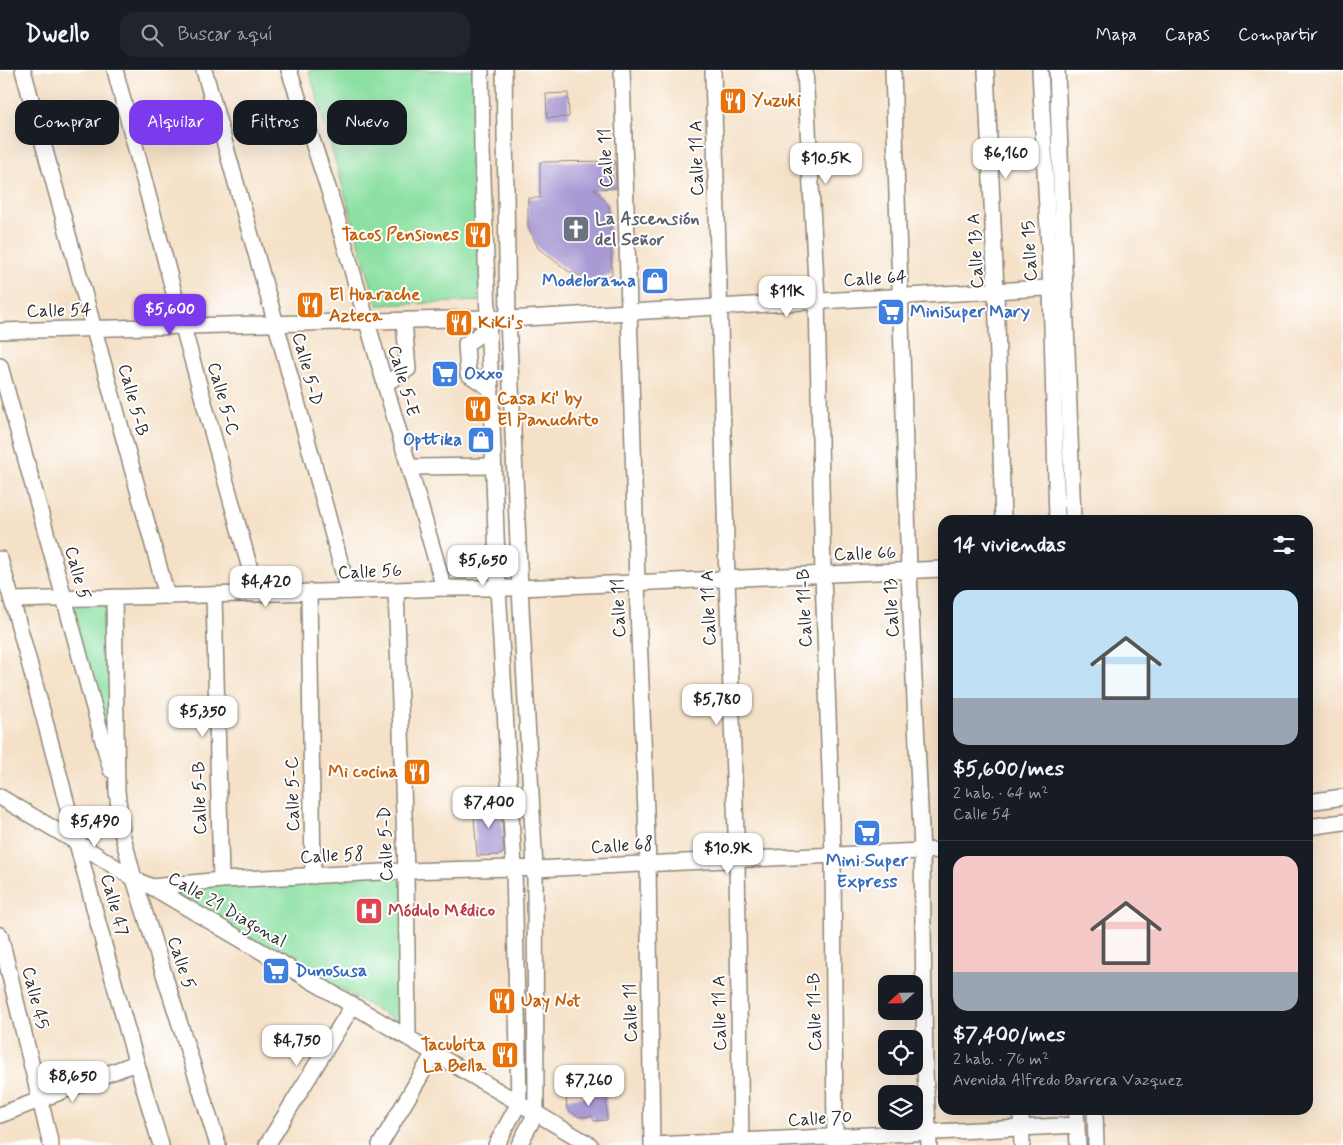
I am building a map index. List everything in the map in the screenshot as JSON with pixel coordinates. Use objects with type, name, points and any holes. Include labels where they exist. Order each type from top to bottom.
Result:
[{"type":"street","name":"Calle 5-B","points":[[23,70],[167,596]]},
{"type":"street","name":"Calle 5-C","points":[[115,70],[183,327],[257,594]]},
{"type":"street","name":"Calle 5-D","points":[[204,70],[276,324],[348,592]]},
{"type":"street","name":"Calle 5-E","points":[[289,70],[330,194],[444,588]]},
{"type":"street","points":[[481,70],[498,588],[514,868],[519,1103],[496,1145]]},
{"type":"street","points":[[504,70],[508,319],[535,869],[536,1113],[519,1145]]},
{"type":"street","name":"Calle 11","points":[[622,70],[637,583],[648,864],[653,1145]]},
{"type":"street","name":"Calle 11 A","points":[[713,70],[727,579],[738,860],[741,1143]]},
{"type":"street","name":"Calle 11-B","points":[[805,70],[816,301],[833,855],[835,1141]]},
{"type":"street","name":"Calle 13","points":[[893,70],[909,571],[922,851],[928,1139]]},
{"type":"street","name":"Calle 13 A","points":[[986,70],[996,291],[1003,515]]},
{"type":"street","name":"Calle 15","points":[[1040,70],[1058,287],[1073,515]]},
{"type":"street","name":"Calle 15","points":[[1056,70],[1058,287],[1057,515]]},
{"type":"street","name":"Calle 64","points":[[508,319],[1058,287]]},
{"type":"street","name":"Calle 54","points":[[0,331],[404,321],[488,323],[508,319]]},
{"type":"street","points":[[385,384],[408,369],[404,321]]},
{"type":"street","points":[[488,323],[466,344],[468,374],[490,389]]},
{"type":"street","name":"Calle 5","points":[[0,366],[65,598],[116,791],[122,833],[134,879],[218,1145]]},
{"type":"street","points":[[410,469],[416,467],[493,466]]},
{"type":"street","name":"Calle 47","points":[[0,559],[136,1063],[161,1145]]},
{"type":"street","name":"Calle 66","points":[[520,588],[938,570]]},
{"type":"street","name":"Calle 56","points":[[12,600],[444,588],[520,588]]},
{"type":"street","name":"Calle 5-D","points":[[396,590],[406,871],[408,1038]]},
{"type":"street","name":"Calle 5-C","points":[[309,592],[313,876]]},
{"type":"street","name":"Calle 5-B","points":[[214,595],[221,880]]},
{"type":"street","name":"Calle 5","points":[[114,597],[116,791]]},
{"type":"street","name":"Calle 21 Diagonal","points":[[0,797],[134,879],[152,887],[590,1145]]},
{"type":"street","points":[[1313,801],[1338,798],[1339,822],[1313,825]]},
{"type":"street","name":"Calle 68","points":[[514,868],[535,869],[938,850]]},
{"type":"street","name":"Calle 58","points":[[152,887],[221,880],[514,868]]},
{"type":"street","name":"Calle 45","points":[[0,935],[51,1145]]},
{"type":"street","points":[[267,1145],[352,1005]]},
{"type":"street","points":[[380,1145],[434,1053]]},
{"type":"street","points":[[0,1115],[136,1063]]},
{"type":"street","points":[[1021,1115],[1022,1145]]},
{"type":"street","points":[[1095,1115],[1096,1145]]},
{"type":"street","points":[[1076,1117],[1078,1145]]},
{"type":"street","name":"Calle 70","points":[[653,1145],[928,1139],[1021,1128],[1076,1117]]},
{"type":"green space","points":[[309,70],[478,70],[483,301],[377,305],[331,145],[407,145],[407,100],[327,100],[327,132]]},
{"type":"green space","points":[[110,601],[112,755],[70,603]]},
{"type":"green space","points":[[403,871],[404,1026],[162,889]]},
{"type":"building","points":[[568,93],[569,117],[547,118],[546,94]]},
{"type":"building","points":[[615,161],[616,188],[594,189],[609,205],[612,275],[591,280],[568,271],[538,248],[528,226],[528,198],[540,198],[540,162]]},
{"type":"building","points":[[501,802],[504,852],[500,855],[477,856],[473,804]]},
{"type":"building","points":[[606,1095],[607,1120],[594,1121],[592,1116],[579,1117],[567,1109],[566,1098]]},
{"type":"place","name":"Yuzuki","points":[[733,101]]},
{"type":"place","name":"La Ascensión del Señor","points":[[576,229]]},
{"type":"place","name":"Tacos Pensiones","points":[[478,235]]},
{"type":"place","name":"Modelorama","points":[[655,281]]},
{"type":"place","name":"El Huarache Azteca","points":[[310,305]]},
{"type":"place","name":"Minisuper Mary","points":[[891,312]]},
{"type":"place","name":"KiKi's","points":[[459,323]]},
{"type":"place","name":"Oxxo","points":[[445,374]]},
{"type":"place","name":"Casa Ki' by El Panuchito","points":[[478,409]]},
{"type":"place","name":"Opttika","points":[[481,440]]},
{"type":"place","name":"Mi cocina","points":[[417,772]]},
{"type":"place","name":"Mini Super Express","points":[[867,833]]},
{"type":"place","name":"Módulo Médico","points":[[369,911]]},
{"type":"place","name":"Dunosusa","points":[[276,971]]},
{"type":"place","name":"Uay Not","points":[[502,1001]]},
{"type":"place","name":"Tacubita La Bella","points":[[505,1055]]}]
